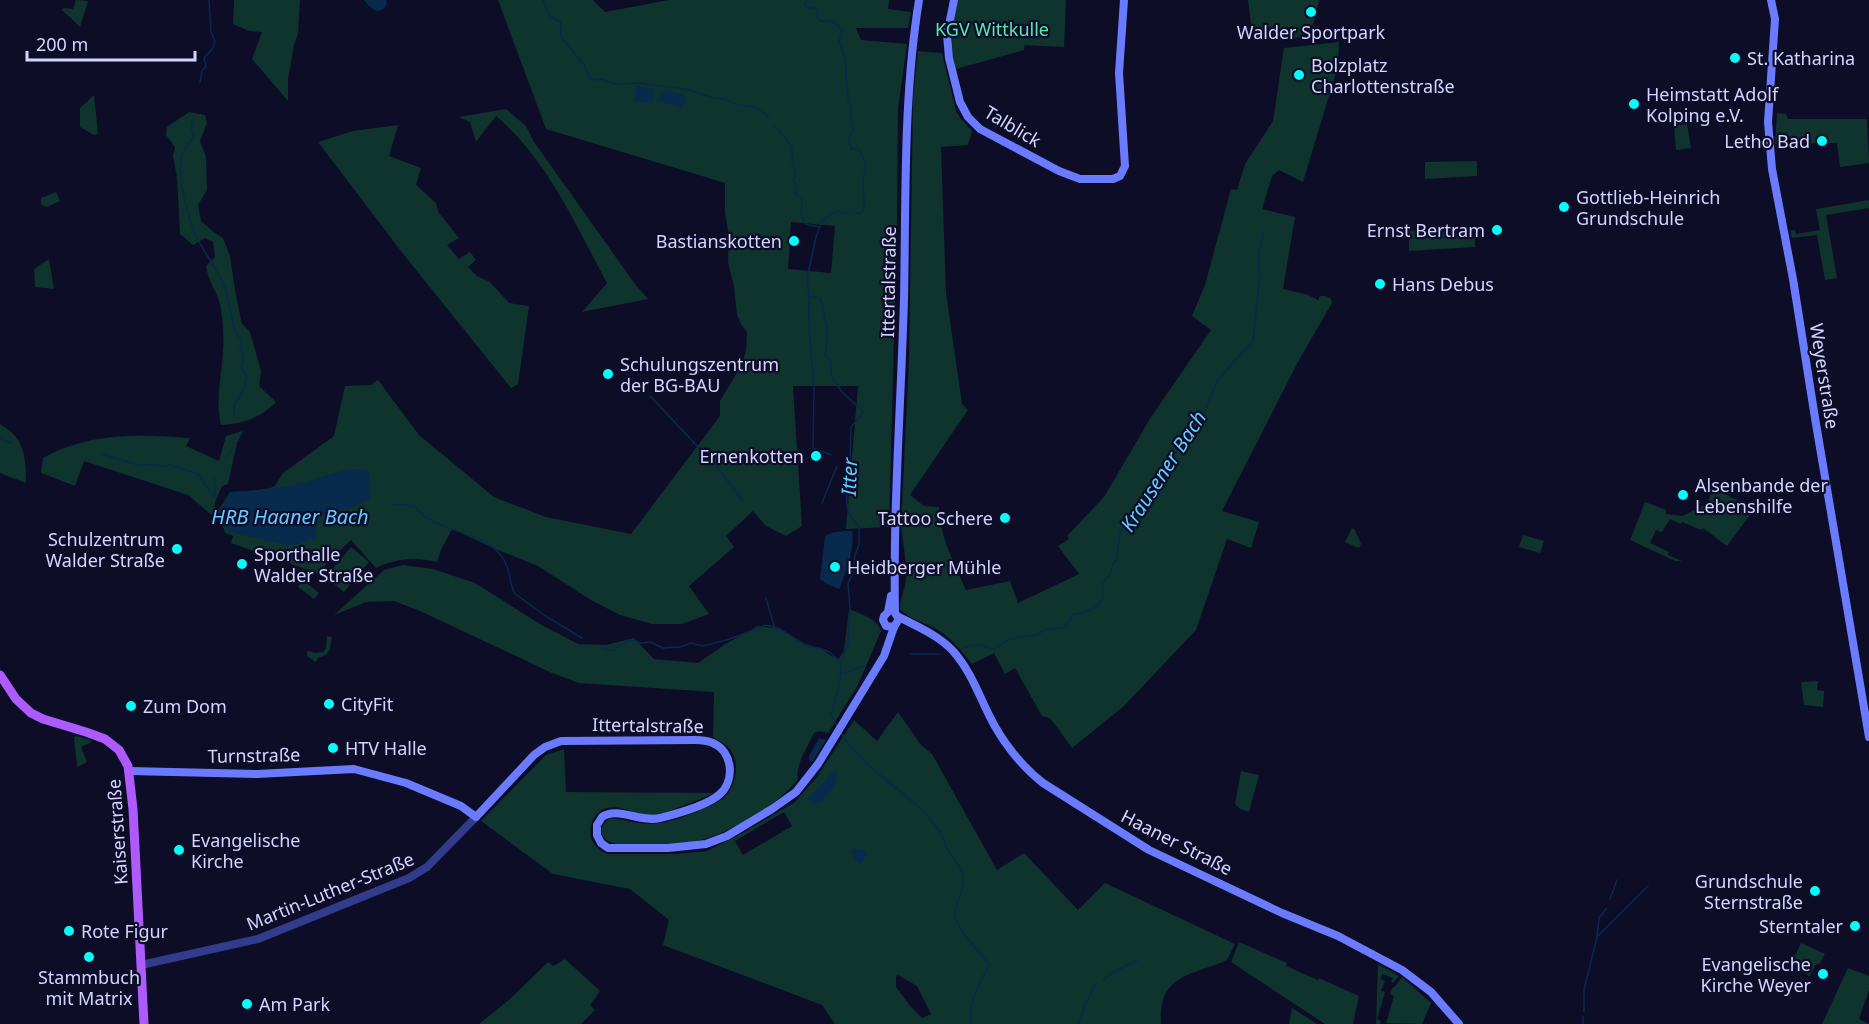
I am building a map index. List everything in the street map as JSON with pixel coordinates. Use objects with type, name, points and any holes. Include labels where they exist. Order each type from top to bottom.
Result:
[{"type":"main road","name":"Ittertalstraße","points":[[476,817],[534,755],[561,741],[705,741],[720,748],[729,758],[729,780],[717,796],[676,813],[652,819],[609,813],[599,820],[596,829],[601,843],[612,848],[668,848],[706,844],[727,837],[796,792],[818,764],[873,673],[893,620],[907,105],[919,0]]},
{"type":"main road","name":"Talblick","points":[[954,0],[946,35],[947,46],[960,102],[972,121],[980,129],[1073,177],[1106,180],[1123,173],[1126,159],[1119,73],[1124,0]]},
{"type":"main road","name":"Weyerstraße","points":[[1772,0],[1774,19],[1768,122],[1772,169],[1793,279],[1869,737]]},
{"type":"main road","name":"Haaner Straße","points":[[893,620],[931,633],[945,643],[962,661],[998,732],[1030,771],[1043,783],[1149,850],[1282,913],[1338,936],[1402,970],[1431,992],[1459,1024]]},
{"type":"main road","name":"Kaiserstraße","points":[[0,675],[16,699],[31,713],[42,719],[96,735],[113,744],[124,758],[130,771],[144,1024]]},
{"type":"main road","name":"Turnstraße","points":[[130,771],[257,774],[354,769],[406,783],[461,806],[476,817]]},
{"type":"street","name":"Martin-Luther-Straße","points":[[141,965],[258,939],[409,878],[427,867],[476,817]]},
{"type":"green space","points":[[76,0],[88,1],[80,27],[62,10],[63,8],[73,9]]},
{"type":"green space","points":[[234,0],[300,0],[298,34],[288,79],[288,101],[252,59],[262,32],[249,31],[233,24]]},
{"type":"green space","points":[[498,0],[593,0],[605,12],[669,0],[889,0],[888,9],[911,12],[908,28],[856,28],[861,40],[907,44],[898,109],[889,527],[846,529],[858,386],[793,386],[802,526],[786,536],[766,526],[753,511],[726,536],[734,547],[689,586],[709,614],[682,624],[652,624],[620,615],[591,600],[538,566],[452,529],[437,562],[406,559],[376,568],[351,540],[322,568],[320,574],[231,543],[233,536],[225,533],[218,511],[230,492],[274,487],[283,473],[334,436],[345,386],[371,385],[378,380],[419,435],[494,497],[546,517],[631,534],[720,416],[720,401],[742,364],[746,350],[747,332],[737,315],[734,286],[728,262],[729,236],[725,213],[725,183],[546,129]],"holes":[[[791,222],[835,226],[831,273],[788,269]]]},
{"type":"green space","name":"KGV Wittkulle","points":[[958,0],[1066,0],[1064,47],[1025,45],[1024,50],[956,69],[952,34]]},
{"type":"green space","points":[[1248,0],[1319,0],[1311,28],[1300,37],[1253,40]]},
{"type":"green space","points":[[1339,42],[1338,66],[1303,182],[1279,170],[1272,176],[1262,209],[1295,217],[1283,289],[1318,300],[1320,296],[1326,296],[1331,299],[1332,303],[1299,360],[1222,511],[1259,522],[1251,548],[1227,539],[1196,630],[1123,707],[1072,748],[1050,718],[1042,716],[1015,668],[1005,674],[994,653],[972,664],[943,633],[900,609],[907,572],[901,526],[909,361],[913,98],[918,51],[942,53],[956,111],[972,131],[968,145],[941,147],[946,293],[962,404],[968,410],[910,495],[924,506],[939,507],[945,539],[966,590],[1010,581],[1018,603],[1079,574],[1058,546],[1069,539],[1067,536],[1104,497],[1151,417],[1211,330],[1192,316],[1205,285],[1231,189],[1237,190],[1245,164],[1273,121],[1284,48]]},
{"type":"green space","points":[[94,95],[98,134],[94,135],[80,127],[80,108]]},
{"type":"green space","points":[[506,109],[526,126],[534,142],[648,299],[582,312],[607,283],[572,216],[546,173],[531,152],[496,116],[476,142],[470,122],[459,117]]},
{"type":"green space","points":[[189,112],[205,115],[207,123],[200,141],[206,157],[207,190],[198,205],[201,221],[223,238],[230,256],[242,324],[250,332],[261,371],[259,386],[276,402],[257,416],[243,422],[221,425],[219,416],[223,330],[221,309],[206,266],[215,257],[213,242],[205,238],[193,245],[180,234],[177,178],[173,156],[175,147],[166,135],[167,127]]},
{"type":"green space","name":"Letho Bad","points":[[1777,113],[1786,114],[1788,119],[1867,119],[1869,163],[1840,167],[1837,143],[1775,144]]},
{"type":"green space","points":[[1687,124],[1691,148],[1676,150],[1674,126]]},
{"type":"green space","points":[[398,125],[389,156],[421,168],[416,185],[436,203],[439,213],[459,238],[447,245],[459,259],[470,252],[476,260],[468,267],[477,276],[490,282],[509,303],[529,306],[518,384],[511,388],[404,255],[318,142],[353,131]]},
{"type":"green space","points":[[1477,161],[1477,176],[1425,179],[1425,162]]},
{"type":"green space","points":[[56,192],[60,201],[47,207],[41,204],[41,198]]},
{"type":"green space","points":[[1869,200],[1869,208],[1826,215],[1837,278],[1825,280],[1817,235],[1792,238],[1790,230],[1795,230],[1796,234],[1820,230],[1816,209]]},
{"type":"green space","points":[[1475,229],[1475,247],[1409,251],[1409,231]]},
{"type":"green space","points":[[49,259],[54,289],[35,287],[34,269]]},
{"type":"green space","points":[[0,424],[19,441],[23,452],[26,483],[0,473]]},
{"type":"green space","points":[[243,431],[237,443],[228,484],[222,486],[215,502],[214,517],[188,495],[84,461],[75,486],[41,473],[43,458],[78,443],[115,437],[190,438],[186,446],[219,461],[226,436]]},
{"type":"green space","points":[[1713,489],[1755,508],[1727,546],[1703,528],[1701,530],[1670,519],[1662,532],[1656,530],[1650,543],[1682,561],[1675,561],[1630,540],[1645,502],[1666,510],[1666,514],[1682,516],[1707,504]]},
{"type":"green space","points":[[1352,528],[1361,544],[1359,548],[1345,542]]},
{"type":"green space","points":[[1523,535],[1544,541],[1540,553],[1519,547]]},
{"type":"green space","points":[[351,547],[369,562],[344,592],[326,577]]},
{"type":"green space","points":[[403,565],[433,569],[475,583],[540,624],[578,644],[606,645],[634,638],[654,659],[698,663],[758,626],[780,629],[838,660],[844,651],[849,609],[872,620],[881,631],[858,685],[828,733],[819,731],[814,733],[800,762],[798,779],[778,799],[750,818],[706,839],[673,844],[615,844],[602,834],[604,824],[610,818],[648,824],[666,822],[716,803],[730,791],[735,777],[736,763],[729,749],[713,737],[714,692],[579,683],[394,601],[366,602],[334,615],[384,570]]},
{"type":"green space","points":[[303,580],[319,593],[314,599],[298,587]]},
{"type":"green space","points":[[327,636],[332,637],[330,649],[326,655],[318,658],[316,662],[307,656],[309,651],[323,652],[326,648]]},
{"type":"green space","points":[[1818,681],[1817,690],[1824,691],[1823,707],[1804,705],[1801,682]]},
{"type":"green space","points":[[898,712],[921,745],[932,754],[997,870],[1024,853],[1078,910],[1105,883],[1235,944],[1227,960],[1179,979],[1171,986],[1161,1008],[1161,1024],[835,1024],[822,1005],[663,945],[669,920],[630,889],[553,874],[481,821],[546,755],[564,749],[566,792],[715,793],[653,815],[612,807],[602,810],[592,822],[590,832],[597,848],[607,854],[676,854],[707,851],[795,802],[816,778],[854,720],[877,741]],"holes":[[[784,812],[792,826],[743,855],[735,841]],[[898,975],[917,986],[931,1014],[922,1018],[911,1007],[896,987]]]},
{"type":"green space","points":[[74,737],[92,742],[81,747],[87,762],[77,767]]},
{"type":"green space","points":[[1241,771],[1259,775],[1249,812],[1240,809],[1235,804]]},
{"type":"green space","points":[[1239,942],[1287,963],[1286,966],[1359,996],[1353,1024],[1325,1024],[1231,962]]},
{"type":"green space","points":[[1801,943],[1825,954],[1820,963],[1815,965],[1810,976],[1790,966]]},
{"type":"green space","points":[[565,959],[600,991],[590,1005],[595,1010],[581,1024],[479,1024],[510,999],[548,962],[553,966]]},
{"type":"green space","points":[[1378,964],[1399,976],[1393,983],[1391,982],[1393,978],[1382,974],[1381,979],[1385,981],[1381,991],[1385,992],[1377,1019],[1381,1021],[1380,1024],[1376,1024]]},
{"type":"green space","points":[[1848,968],[1869,976],[1869,990],[1859,1019],[1869,1024],[1822,1024]]},
{"type":"green space","points":[[1402,977],[1431,1003],[1422,1024],[1386,1023],[1394,996],[1390,994]]},
{"type":"green space","points":[[1292,1008],[1317,1024],[1289,1024]]},
{"type":"water","points":[[364,0],[386,0],[387,4],[378,11],[372,9]]},
{"type":"water","points":[[636,86],[654,89],[652,103],[635,101]]},
{"type":"water","points":[[663,91],[685,95],[686,100],[681,108],[659,101]]},
{"type":"water","name":"HRB Haaner Bach","points":[[353,469],[368,470],[370,499],[350,508],[319,517],[315,538],[291,546],[228,531],[222,511],[230,492],[284,487]]},
{"type":"water","points":[[852,531],[851,552],[839,589],[820,579],[825,537],[834,532]]},
{"type":"water","points":[[819,738],[826,740],[812,762],[809,756]]},
{"type":"water","points":[[835,772],[837,781],[822,802],[813,804],[808,799]]},
{"type":"water","points":[[854,849],[864,850],[866,855],[861,864],[855,861],[852,851]]},
{"type":"waterway","points":[[200,82],[202,71],[206,66],[204,58],[213,48],[215,41],[211,32],[209,0]]},
{"type":"waterway","points":[[543,0],[550,16],[561,22],[561,37],[585,66],[587,74],[594,81],[604,79],[612,84],[644,83],[689,90],[752,107],[769,118]]},
{"type":"waterway","name":"Itter","points":[[807,0],[805,5],[818,11],[817,17],[820,21],[832,21],[843,30],[839,41],[845,58],[853,130],[848,141],[852,149],[860,150],[866,166],[863,180],[863,211],[858,214],[852,211],[845,213],[836,211],[822,221],[807,278],[809,296],[820,298],[822,303],[828,335],[825,355],[831,362],[831,376],[842,392],[864,412],[851,427],[850,461],[846,474],[847,505],[849,514],[859,527],[859,545],[855,555],[853,573],[848,583],[850,608],[848,643],[841,663],[838,691],[831,714],[837,726]]},
{"type":"waterway","points":[[193,119],[191,128],[194,135],[182,154],[182,184],[193,228],[222,281],[235,329],[242,341],[240,350],[244,355],[241,368],[247,376],[244,390],[234,405],[234,416]]},
{"type":"waterway","points":[[774,125],[782,133],[792,151],[792,162],[796,173],[793,180],[796,185],[795,194],[802,199],[801,214],[805,224],[819,227]]},
{"type":"waterway","name":"Krausener Bach","points":[[963,648],[979,644],[995,649],[1009,639],[1065,627],[1074,614],[1091,610],[1101,602],[1104,594],[1102,583],[1110,575],[1117,559],[1120,533],[1124,526],[1140,511],[1163,478],[1166,467],[1193,424],[1204,412],[1218,380],[1253,340],[1260,273],[1258,257],[1263,233]]},
{"type":"waterway","points":[[809,297],[814,388],[813,448],[831,455]]},
{"type":"waterway","points":[[650,396],[717,467],[743,501]]},
{"type":"waterway","points":[[0,437],[11,443]]},
{"type":"waterway","points":[[226,458],[233,448],[234,441]]},
{"type":"waterway","points":[[102,454],[141,466],[170,465],[198,474],[213,496]]},
{"type":"waterway","points":[[822,503],[837,466]]},
{"type":"waterway","points":[[214,478],[216,487],[214,495]]},
{"type":"waterway","points":[[393,505],[414,506],[422,515],[433,521],[491,546],[506,563],[514,593],[582,638]]},
{"type":"waterway","points":[[766,598],[774,626]]},
{"type":"waterway","points":[[602,648],[615,650],[632,640],[641,643],[650,642],[663,648],[680,647],[691,643],[703,646],[730,639],[766,625],[778,628],[807,646],[831,653],[841,663]]},
{"type":"waterway","name":"Krausener Bach","points":[[911,654],[940,654]]},
{"type":"waterway","name":"Krausener Bach","points":[[842,674],[864,666]]},
{"type":"waterway","name":"Itter","points":[[841,733],[863,760],[929,818],[940,832],[962,871],[964,880],[956,907],[956,920],[989,965],[973,1001],[972,1024]]},
{"type":"waterway","points":[[1610,899],[1617,880]]},
{"type":"waterway","points":[[1584,1012],[1584,990],[1597,937],[1648,886]]},
{"type":"waterway","points":[[1597,937],[1599,918],[1606,909]]},
{"type":"waterway","points":[[1103,980],[1138,960]]},
{"type":"waterway","points":[[1078,1024],[1096,983]]},
{"type":"waterway","points":[[1583,1016],[1583,1024]]},
{"type":"place","name":"Walder Sportpark","points":[[1311,12]]},
{"type":"place","name":"St. Katharina","points":[[1735,58]]},
{"type":"place","name":"Bolzplatz Charlottenstraße","points":[[1299,75]]},
{"type":"place","name":"Heimstatt Adolf Kolping e.V.","points":[[1634,104]]},
{"type":"place","name":"Letho Bad","points":[[1822,141]]},
{"type":"place","name":"Gottlieb-Heinrich Grundschule","points":[[1564,207]]},
{"type":"place","name":"Ernst Bertram","points":[[1497,230]]},
{"type":"place","name":"Bastianskotten","points":[[794,241]]},
{"type":"place","name":"Hans Debus","points":[[1380,284]]},
{"type":"place","name":"Schulungszentrum der BG-BAU","points":[[608,374]]},
{"type":"place","name":"Ernenkotten","points":[[816,456]]},
{"type":"place","name":"Alsenbande der Lebenshilfe","points":[[1683,495]]},
{"type":"place","name":"Tattoo Schere","points":[[1005,518]]},
{"type":"place","name":"Schulzentrum Walder Straße","points":[[177,549]]},
{"type":"place","name":"Sporthalle Walder Straße","points":[[242,564]]},
{"type":"place","name":"Heidberger Mühle","points":[[835,567]]},
{"type":"place","name":"CityFit","points":[[329,704]]},
{"type":"place","name":"Zum Dom","points":[[131,706]]},
{"type":"place","name":"HTV Halle","points":[[333,748]]},
{"type":"place","name":"Evangelische Kirche","points":[[179,850]]},
{"type":"place","name":"Grundschule Sternstraße","points":[[1815,891]]},
{"type":"place","name":"Sterntaler","points":[[1855,926]]},
{"type":"place","name":"Rote Figur","points":[[69,931]]},
{"type":"place","name":"Stammbuch mit Matrix","points":[[89,957]]},
{"type":"place","name":"Evangelische Kirche Weyer","points":[[1823,974]]},
{"type":"place","name":"Am Park","points":[[247,1004]]}]
